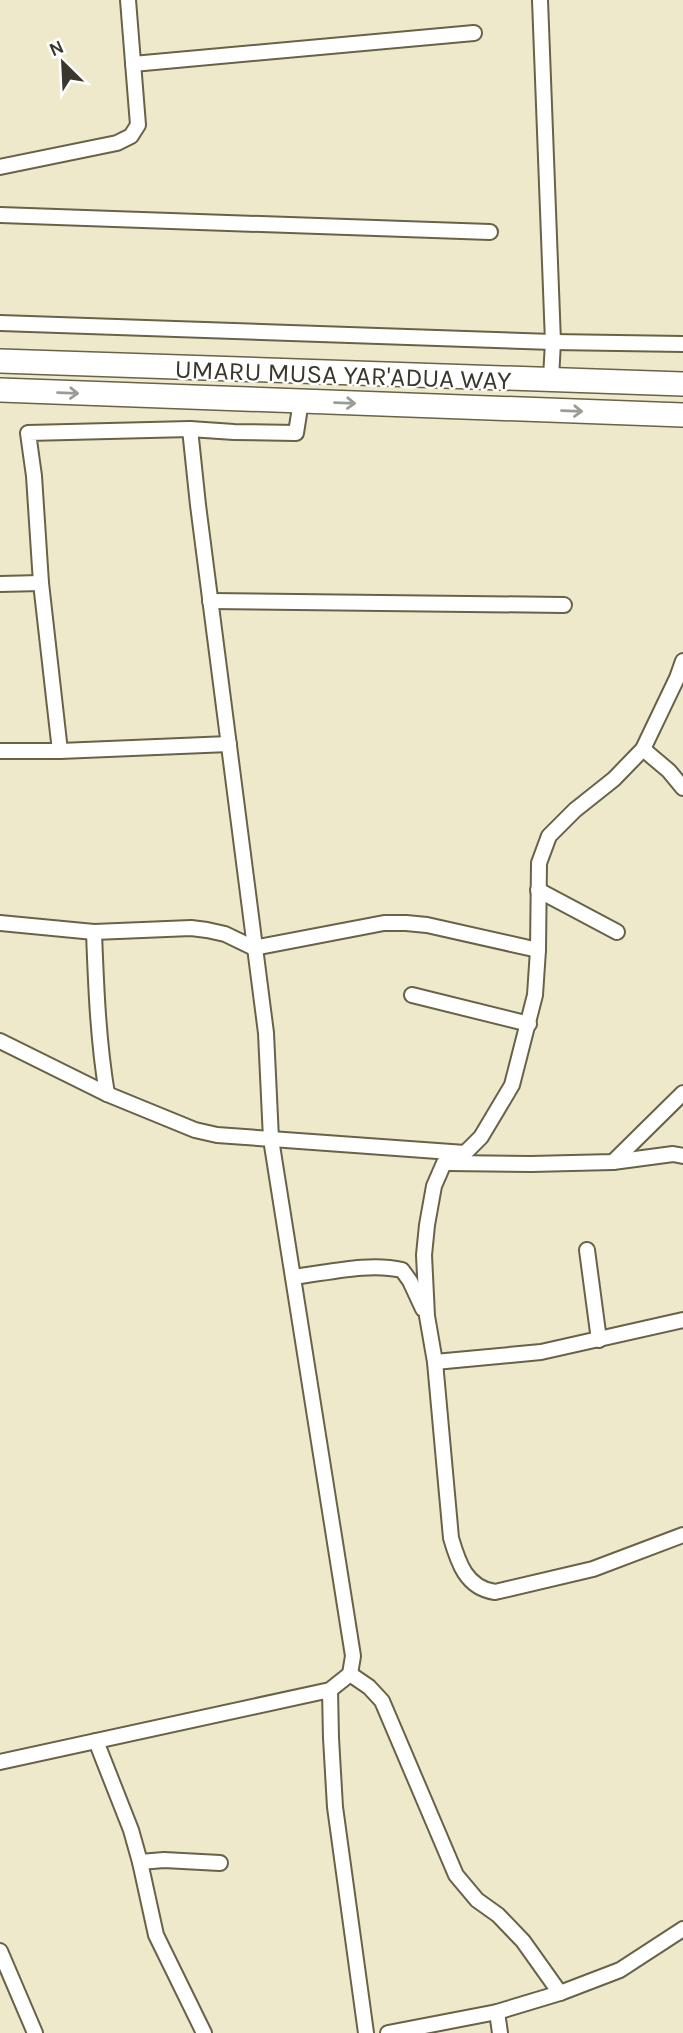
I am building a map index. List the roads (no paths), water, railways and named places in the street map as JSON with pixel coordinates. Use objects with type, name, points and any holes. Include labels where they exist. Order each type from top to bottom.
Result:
[{"type":"main road","name":"UMARU MUSA YAR'ADUA WAY","points":[[0,361],[683,384]]},
{"type":"main road","name":"UMARU MUSA YAR'ADUA WAY","points":[[0,390],[683,415]]},
{"type":"street","points":[[0,167],[117,143],[131,136],[138,125],[128,0]]},
{"type":"street","points":[[540,0],[553,342],[551,378]]},
{"type":"street","points":[[133,64],[474,33]]},
{"type":"street","points":[[0,215],[491,232]]},
{"type":"street","points":[[0,323],[683,344]]},
{"type":"street","points":[[60,751],[28,433],[190,429],[296,433],[301,401]]},
{"type":"street","points":[[0,1762],[330,1690],[349,1674],[353,1656],[271,1139],[266,1033],[190,429]]},
{"type":"street","points":[[0,584],[41,583]]},
{"type":"street","points":[[210,601],[564,605]]},
{"type":"street","points":[[683,661],[643,749],[614,779],[575,810],[549,836],[539,863],[535,995],[512,1085],[481,1137],[465,1153],[444,1163],[434,1186],[426,1225],[424,1255],[427,1316],[435,1363],[451,1538],[458,1562],[470,1580],[484,1590],[495,1592],[515,1589],[593,1569],[683,1535]]},
{"type":"street","points":[[0,751],[229,744]]},
{"type":"street","points":[[643,749],[669,771],[683,788]]},
{"type":"street","points":[[538,890],[617,932]]},
{"type":"street","points":[[0,923],[94,932],[191,928],[225,934],[254,948],[384,923],[406,923],[427,925],[538,950]]},
{"type":"street","points":[[94,932],[97,1014],[107,1094]]},
{"type":"street","points":[[412,995],[529,1024]]},
{"type":"street","points":[[0,1041],[107,1094],[195,1130],[217,1135],[465,1153]]},
{"type":"street","points":[[613,1162],[683,1093]]},
{"type":"street","points":[[444,1163],[613,1162],[673,1154],[683,1156]]},
{"type":"street","points":[[587,1250],[599,1340]]},
{"type":"street","points":[[293,1277],[373,1267],[402,1270],[427,1316]]},
{"type":"street","points":[[435,1363],[541,1353],[683,1320]]},
{"type":"street","points":[[349,1674],[369,1687],[382,1701],[456,1875],[477,1900],[498,1915],[523,1941],[560,1993]]},
{"type":"street","points":[[330,1690],[335,1807],[366,2033]]},
{"type":"street","points":[[96,1741],[131,1830],[156,1935],[204,2033]]},
{"type":"street","points":[[140,1862],[164,1860],[220,1863]]},
{"type":"street","points":[[388,2033],[497,2012],[560,1993],[620,1969],[683,1929]]},
{"type":"street","points":[[0,1951],[35,2033]]},
{"type":"street","points":[[497,2012],[500,2033]]}]
